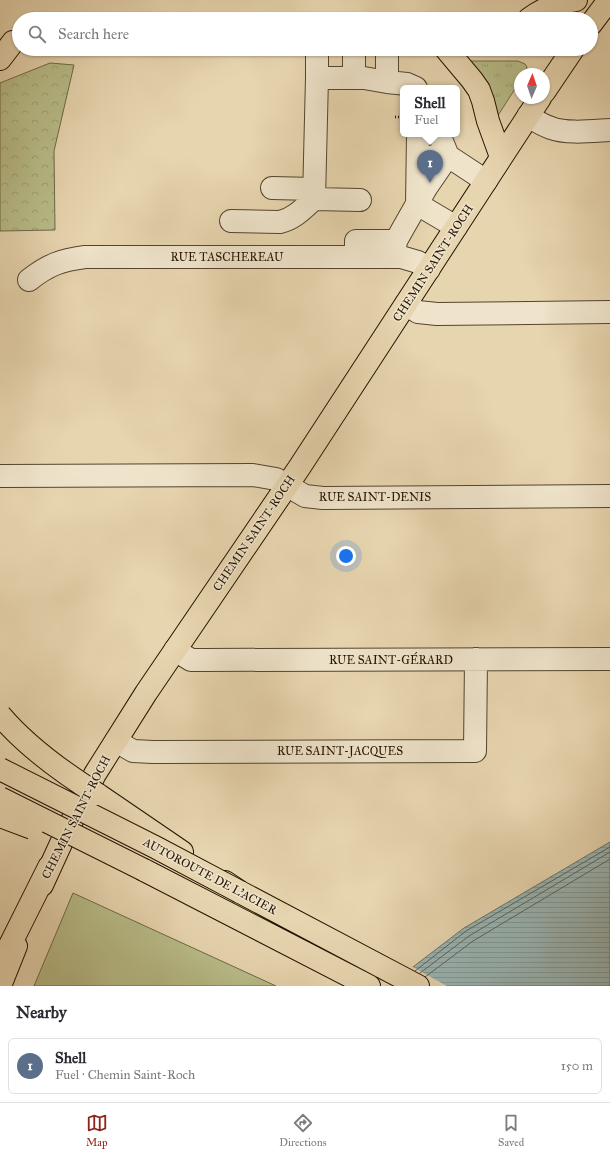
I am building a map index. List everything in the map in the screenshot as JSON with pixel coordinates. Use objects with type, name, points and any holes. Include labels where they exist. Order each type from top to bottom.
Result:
[{"type":"main road","points":[[541,12],[563,2],[576,0]]},
{"type":"main road","points":[[598,14],[608,0]]},
{"type":"main road","points":[[0,59],[11,41]]},
{"type":"main road","points":[[452,56],[479,90],[488,122],[501,157]]},
{"type":"main road","points":[[550,81],[564,56]]},
{"type":"main road","name":"CHEMIN SAINT-ROCH","points":[[0,986],[49,867],[95,774],[146,693],[287,485],[536,104]]},
{"type":"main road","points":[[0,715],[31,746],[61,770],[240,892]]},
{"type":"main road","name":"AUTOROUTE DE L'ACIER","points":[[0,769],[148,843],[418,986]]},
{"type":"main road","name":"AUTOROUTE DE L'ACIER","points":[[0,798],[144,870],[369,986]]},
{"type":"main road","points":[[0,816],[144,870]]},
{"type":"main road","points":[[0,965],[49,867]]},
{"type":"street","points":[[231,221],[280,222],[287,220],[295,216],[314,194],[317,56]]},
{"type":"street","points":[[354,56],[354,78]]},
{"type":"street","points":[[387,56],[387,82]]},
{"type":"street","points":[[317,78],[364,78],[387,82],[398,82],[409,85]]},
{"type":"street","points":[[528,116],[552,129],[564,131],[610,130]]},
{"type":"street","points":[[417,204],[418,137]]},
{"type":"street","points":[[440,137],[448,156]]},
{"type":"street","points":[[417,156],[448,156],[486,181]]},
{"type":"street","points":[[396,249],[417,204],[448,156]]},
{"type":"street","points":[[272,188],[360,200]]},
{"type":"street","points":[[417,204],[456,227]]},
{"type":"street","name":"RUE TASCHEREAU","points":[[29,280],[42,270],[54,264],[70,259],[85,257],[356,257],[396,249],[406,258],[418,262],[429,269]]},
{"type":"street","points":[[406,304],[418,312],[437,314],[610,312]]},
{"type":"street","name":"RUE SAINT-DENIS","points":[[0,476],[253,475],[276,479],[305,496],[323,498],[610,496]]},
{"type":"street","name":"RUE SAINT-GÉRARD","points":[[175,650],[191,660],[610,659]]},
{"type":"street","name":"RUE SAINT-JACQUES","points":[[116,741],[133,750],[153,752],[475,751],[476,660]]},
{"type":"path","points":[[395,117],[400,117]]},
{"type":"green space","points":[[518,61],[525,64],[527,67],[514,68],[514,90],[497,117],[469,62]]},
{"type":"green space","points":[[50,63],[74,65],[54,151],[55,230],[0,231],[0,83]]},
{"type":"green space","points":[[73,893],[276,986],[34,986]]},
{"type":"water","points":[[610,842],[610,986],[388,986],[464,928]]},
{"type":"pier","points":[[411,966],[447,986],[386,986]]},
{"type":"place","name":"Shell","points":[[430,183]]}]
